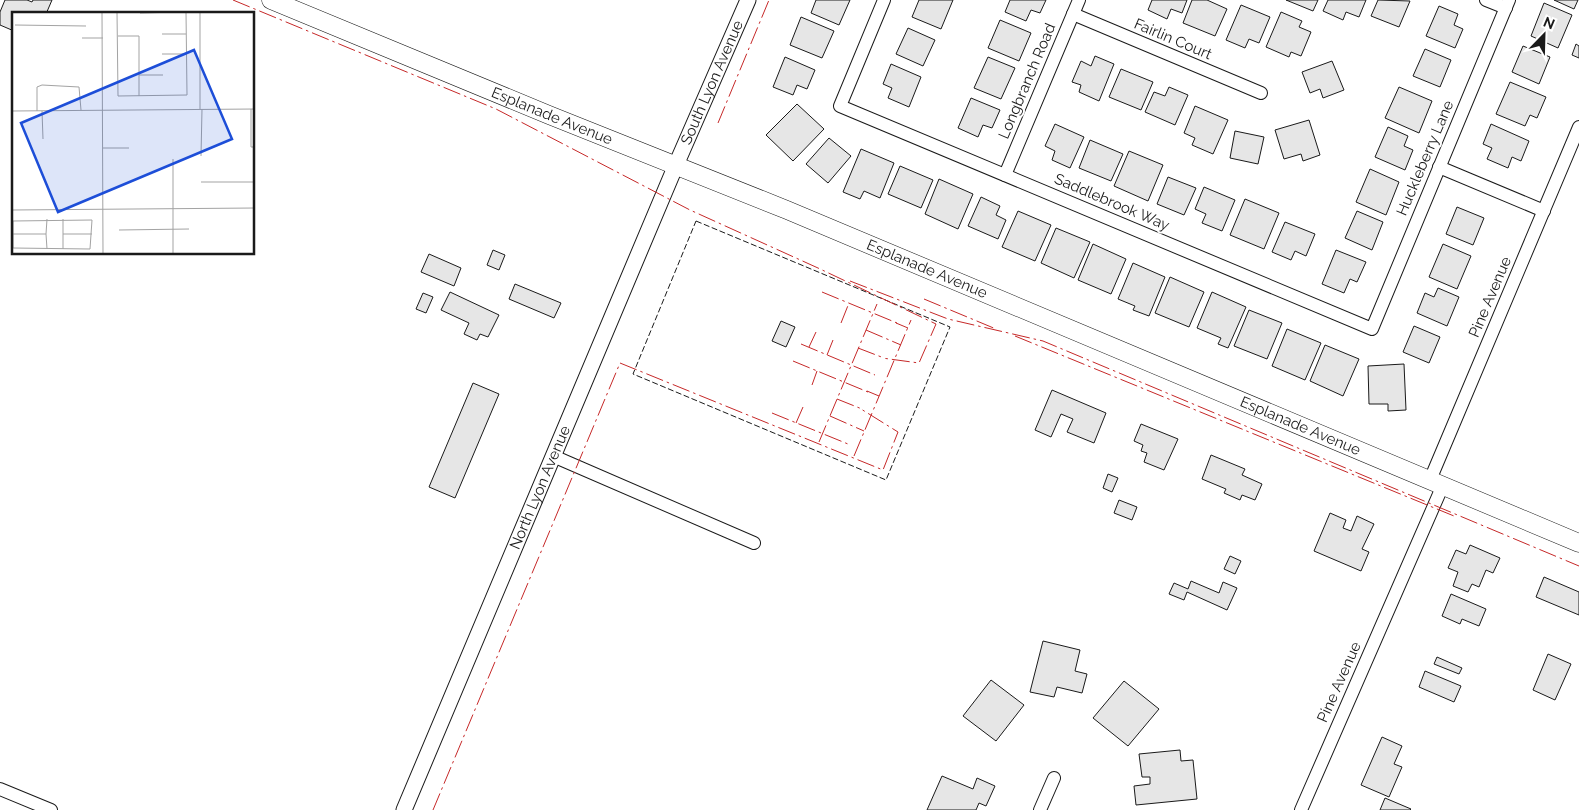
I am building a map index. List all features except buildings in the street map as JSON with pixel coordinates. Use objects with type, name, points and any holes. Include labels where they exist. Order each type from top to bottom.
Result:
[{"type":"main road","name":"Esplanade Avenue","points":[[271,0],[548,115],[676,165],[1579,543]]},
{"type":"street","name":"South Lyon Avenue","points":[[676,165],[748,0]]},
{"type":"street","name":"Saddlebrook Way","points":[[884,0],[840,106],[1372,328]]},
{"type":"street","name":"Longbranch Road","points":[[1005,176],[1079,0]]},
{"type":"street","points":[[1486,0],[1507,4]]},
{"type":"street","name":"Huckleberry Lane","points":[[1372,328],[1507,4]]},
{"type":"street","name":"Fairlin Court","points":[[1073,14],[1261,93]]},
{"type":"street","name":"Pine Avenue","points":[[1301,810],[1436,483],[1579,126]]},
{"type":"street","name":"North Lyon Avenue","points":[[404,810],[676,165]]},
{"type":"street","points":[[1439,167],[1544,211]]},
{"type":"street","points":[[553,456],[754,542]]},
{"type":"street","points":[[1040,810],[1054,778]]},
{"type":"street","points":[[0,789],[51,810]]},
{"type":"fence","points":[[696,221],[950,327],[886,480],[633,374],[696,221]]},
{"type":"power","points":[[233,0],[496,109],[690,210],[936,324],[919,363],[882,358]]},
{"type":"power","points":[[718,123],[769,0]]},
{"type":"power","points":[[850,281],[948,319],[1043,341],[1579,566]]},
{"type":"power","points":[[822,292],[897,323]]},
{"type":"power","points":[[924,299],[996,329]]},
{"type":"power","points":[[841,323],[849,303]]},
{"type":"power","points":[[819,442],[877,304]]},
{"type":"power","points":[[854,456],[911,320]]},
{"type":"power","points":[[896,323],[908,328]]},
{"type":"power","points":[[866,330],[901,345]]},
{"type":"power","points":[[809,347],[816,332]]},
{"type":"power","points":[[1015,336],[1454,516]]},
{"type":"power","points":[[827,355],[833,340]]},
{"type":"power","points":[[801,344],[875,375]]},
{"type":"power","points":[[858,348],[884,358]]},
{"type":"power","points":[[793,361],[868,392]]},
{"type":"power","points":[[433,810],[620,363],[883,470],[898,432],[861,409]]},
{"type":"power","points":[[812,385],[817,371]]},
{"type":"power","points":[[867,391],[879,396]]},
{"type":"power","points":[[837,399],[862,409]]},
{"type":"power","points":[[796,423],[803,407]]},
{"type":"power","points":[[772,413],[848,444]]},
{"type":"power","points":[[830,416],[864,431]]}]
